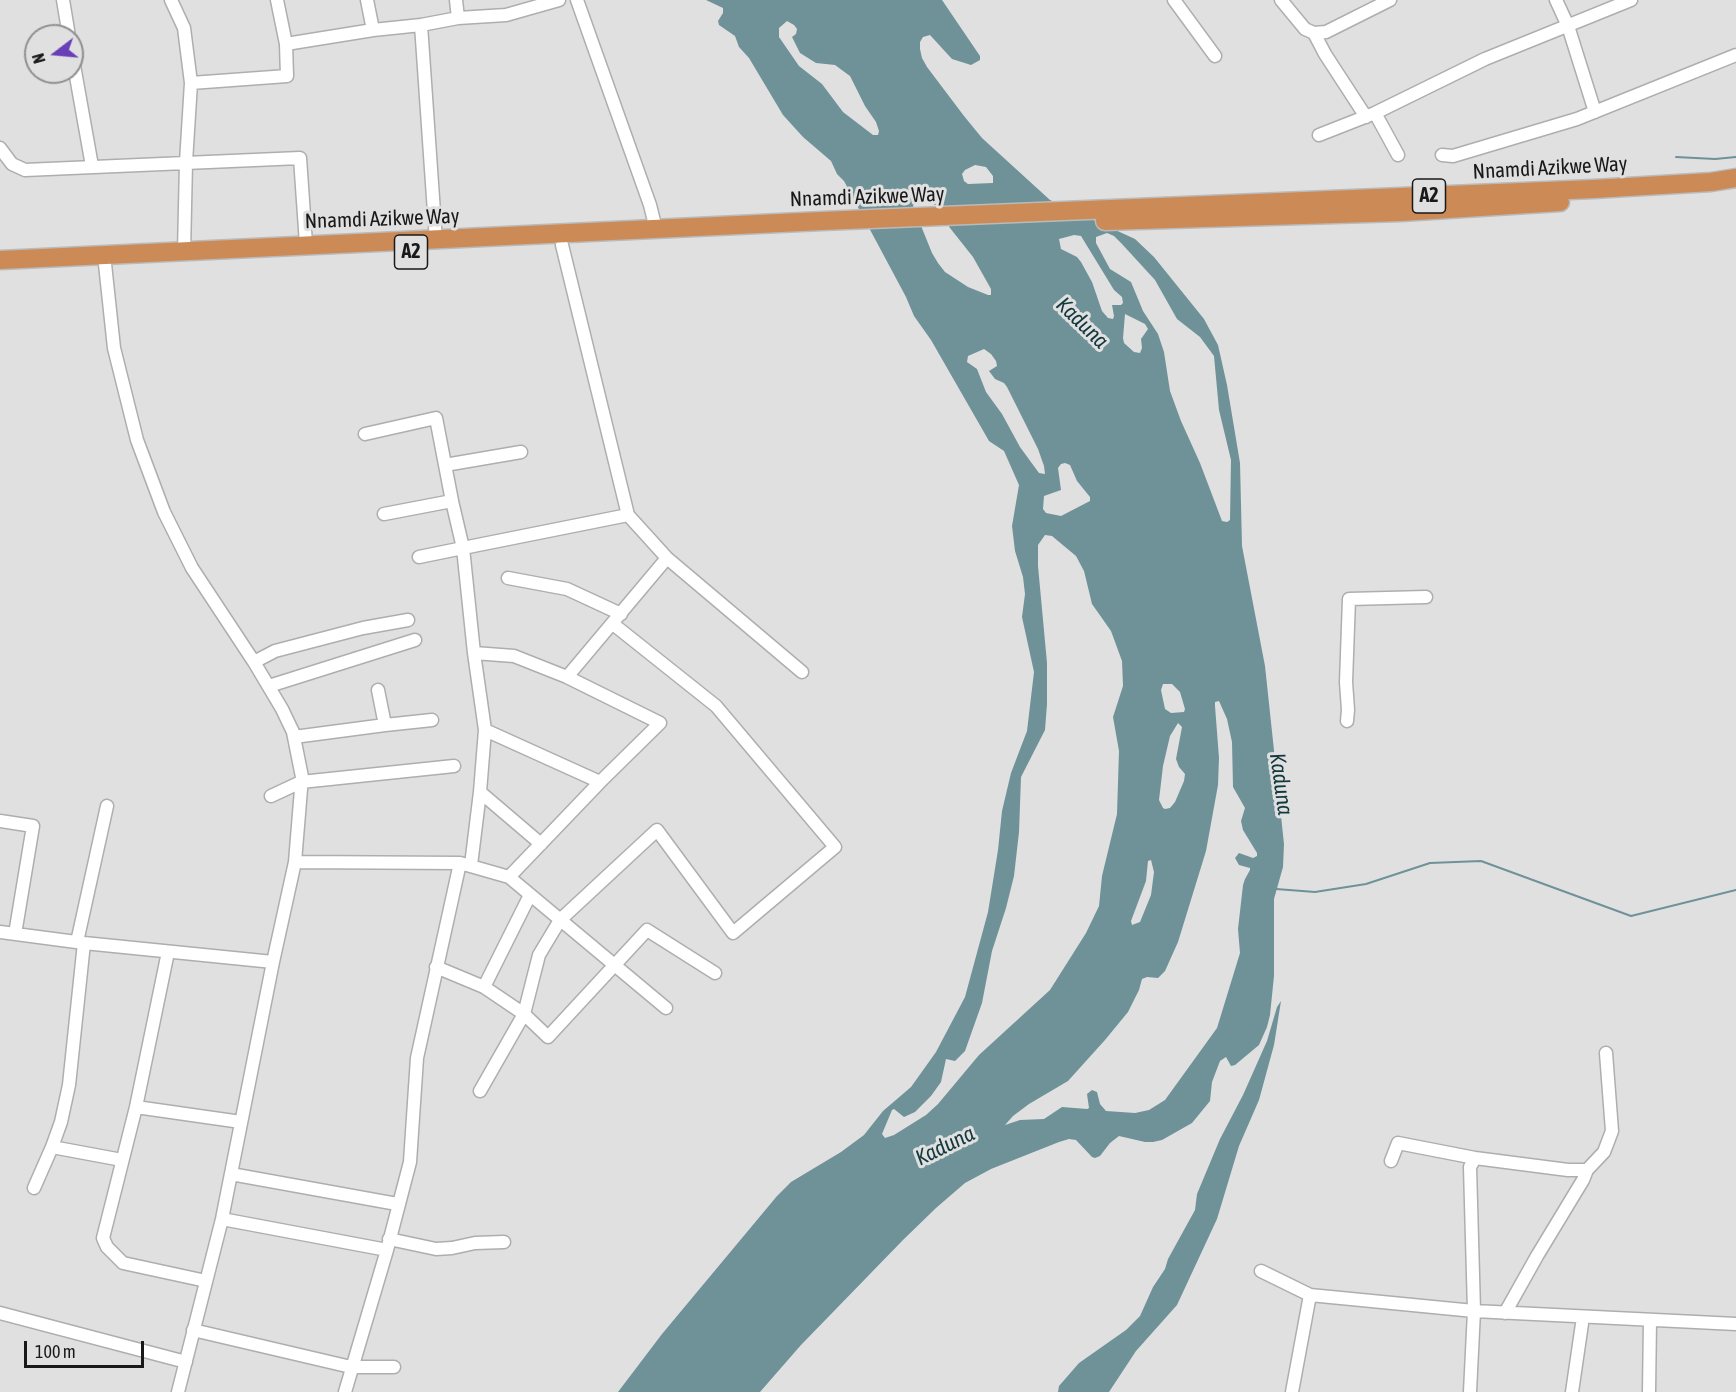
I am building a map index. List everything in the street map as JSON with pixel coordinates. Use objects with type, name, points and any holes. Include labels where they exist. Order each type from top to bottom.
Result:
[{"type":"highway","name":"Nnamdi Azikwe Way","points":[[0,270],[562,245],[822,227],[1594,189],[1711,182],[1736,178]]},
{"type":"highway","name":"Nnamdi Azikwe Way","points":[[1122,214],[1401,212],[1662,197],[1736,189]]},
{"type":"highway","name":"Nnamdi Azikwe Way","points":[[0,260],[656,229],[822,227]]},
{"type":"street","points":[[63,0],[67,24]]},
{"type":"street","points":[[171,0],[184,28],[191,82],[184,252]]},
{"type":"street","points":[[191,82],[287,76],[286,44],[278,0]]},
{"type":"street","points":[[366,0],[373,30]]},
{"type":"street","points":[[456,0],[458,18]]},
{"type":"street","points":[[286,44],[458,18],[506,15],[559,0]]},
{"type":"street","points":[[577,0],[650,205],[656,229]]},
{"type":"street","points":[[1174,0],[1215,56]]},
{"type":"street","points":[[1281,0],[1305,29],[1314,33],[1326,32],[1389,0]]},
{"type":"street","points":[[1556,0],[1568,26],[1595,112]]},
{"type":"street","points":[[1319,135],[1370,115],[1485,59],[1631,0]]},
{"type":"street","points":[[421,25],[436,241]]},
{"type":"street","points":[[1314,33],[1325,54],[1398,155]]},
{"type":"street","points":[[1442,155],[1453,156],[1595,112],[1736,55]]},
{"type":"street","points":[[77,84],[92,166]]},
{"type":"street","points":[[0,148],[12,164],[25,170],[300,158],[306,244]]},
{"type":"street","points":[[562,245],[628,515],[667,558],[802,672]]},
{"type":"street","points":[[105,264],[114,348],[137,440],[160,502],[192,568],[282,709],[294,737],[301,782],[295,862],[222,1219],[193,1330],[180,1392]]},
{"type":"street","points":[[345,1392],[410,1161],[417,1058],[436,967],[465,864],[480,792],[484,730],[463,548],[436,418],[365,434]]},
{"type":"street","points":[[445,465],[521,452]]},
{"type":"street","points":[[384,514],[452,501]]},
{"type":"street","points":[[419,557],[628,515]]},
{"type":"street","points":[[567,677],[667,558]]},
{"type":"street","points":[[480,1091],[524,1014],[539,955],[560,920],[657,830],[733,933],[835,847],[716,706],[617,619],[567,589],[508,578]]},
{"type":"street","points":[[1347,721],[1348,599],[1426,597]]},
{"type":"street","points":[[254,662],[275,651],[363,628],[408,620]]},
{"type":"street","points":[[269,686],[415,640]]},
{"type":"street","points":[[474,653],[514,656],[567,677],[660,723],[508,877]]},
{"type":"street","points":[[378,690],[385,726]]},
{"type":"street","points":[[294,737],[432,720]]},
{"type":"street","points":[[484,730],[600,782]]},
{"type":"street","points":[[271,796],[301,782],[454,766]]},
{"type":"street","points":[[480,792],[541,844]]},
{"type":"street","points":[[34,1188],[62,1122],[69,1085],[81,943],[107,806]]},
{"type":"street","points":[[0,821],[33,826],[15,934]]},
{"type":"street","points":[[295,862],[465,864],[508,877],[666,1008]]},
{"type":"street","points":[[484,987],[530,895]]},
{"type":"street","points":[[436,967],[484,987],[524,1014],[548,1037],[647,930],[715,973]]},
{"type":"street","points":[[0,932],[81,943],[273,962]]},
{"type":"street","points":[[168,952],[136,1107],[105,1225],[104,1238],[107,1247],[123,1263],[206,1281]]},
{"type":"street","points":[[1505,1313],[1587,1170],[1604,1152],[1612,1131],[1606,1053]]},
{"type":"street","points":[[136,1107],[241,1122]]},
{"type":"street","points":[[1391,1161],[1398,1143],[1475,1158],[1568,1170],[1587,1170]]},
{"type":"street","points":[[52,1147],[122,1160]]},
{"type":"street","points":[[1470,1392],[1474,1311],[1470,1167],[1475,1158]]},
{"type":"street","points":[[231,1174],[397,1204]]},
{"type":"street","points":[[222,1219],[388,1245],[436,1249],[476,1243],[504,1242]]},
{"type":"street","points":[[1261,1271],[1310,1295],[1474,1311],[1736,1324]]},
{"type":"street","points":[[1292,1392],[1310,1295]]},
{"type":"street","points":[[0,1313],[186,1362]]},
{"type":"street","points":[[1572,1392],[1583,1317]]},
{"type":"street","points":[[1649,1392],[1650,1320]]},
{"type":"street","points":[[193,1330],[351,1367],[394,1367]]},
{"type":"water","name":"Kaduna","points":[[706,0],[942,0],[980,56],[980,60],[971,65],[952,59],[930,35],[923,37],[920,42],[922,58],[982,138],[1050,200],[1135,239],[1154,257],[1204,319],[1218,345],[1240,463],[1242,546],[1265,666],[1284,844],[1283,867],[1274,899],[1274,976],[1267,1027],[1259,1045],[1235,1065],[1231,1066],[1226,1057],[1220,1061],[1212,1082],[1210,1101],[1192,1123],[1162,1140],[1153,1142],[1119,1136],[1100,1156],[1095,1158],[1076,1140],[1069,1139],[991,1169],[965,1183],[903,1240],[801,1345],[760,1392],[618,1392],[662,1334],[777,1196],[791,1182],[841,1152],[864,1135],[883,1111],[911,1087],[936,1052],[965,997],[988,912],[1002,811],[1011,773],[1027,731],[1034,672],[1022,617],[1025,594],[1012,526],[1019,485],[1004,451],[989,441],[931,340],[914,316],[844,181],[837,174],[831,161],[803,137],[783,115],[749,58],[739,47],[735,36],[719,25],[718,21],[723,8]],"holes":[[[787,21],[797,29],[796,34],[792,37],[800,53],[816,63],[835,65],[850,76],[876,122],[878,135],[873,135],[843,112],[822,84],[799,66],[779,37],[779,28]],[[975,165],[986,167],[993,176],[993,183],[968,184],[964,181],[962,174]],[[928,201],[937,206],[950,228],[973,257],[991,289],[991,295],[968,287],[945,272],[932,253],[913,206],[915,202]],[[1107,233],[1114,236],[1155,280],[1177,319],[1200,337],[1214,356],[1219,410],[1231,460],[1230,520],[1227,522],[1222,521],[1181,421],[1170,391],[1164,352],[1158,334],[1143,311],[1131,282],[1110,269],[1096,243],[1096,237]],[[1074,235],[1081,236],[1114,290],[1122,297],[1121,305],[1112,305],[1113,319],[1108,318],[1102,311],[1092,282],[1081,262],[1077,257],[1061,249],[1059,239]],[[1125,314],[1145,324],[1148,329],[1141,339],[1140,353],[1134,352],[1124,343]],[[984,349],[996,361],[997,366],[989,371],[995,379],[1007,387],[1038,449],[1045,474],[1039,473],[1020,447],[1002,414],[986,392],[977,369],[967,362],[968,356]],[[1065,463],[1070,465],[1077,481],[1090,497],[1090,501],[1061,516],[1046,513],[1043,509],[1044,496],[1061,490],[1058,468]],[[1045,535],[1052,536],[1076,556],[1084,571],[1092,604],[1111,631],[1122,661],[1123,686],[1113,717],[1119,751],[1117,814],[1102,876],[1099,906],[1086,933],[1050,990],[979,1055],[926,1115],[885,1138],[882,1134],[892,1110],[894,1109],[904,1117],[915,1112],[941,1082],[946,1059],[955,1061],[965,1051],[982,1003],[992,951],[1014,876],[1019,832],[1021,777],[1045,730],[1047,663],[1038,545]],[[1163,684],[1172,684],[1180,692],[1185,709],[1184,712],[1171,713],[1165,709],[1161,690]],[[1219,701],[1227,719],[1232,742],[1233,787],[1245,808],[1241,821],[1243,830],[1257,856],[1253,858],[1239,853],[1235,858],[1239,865],[1250,868],[1250,870],[1243,885],[1238,929],[1240,953],[1217,1028],[1165,1100],[1149,1110],[1135,1113],[1106,1111],[1100,1104],[1097,1092],[1092,1090],[1087,1094],[1089,1108],[1087,1109],[1062,1107],[1044,1119],[1020,1120],[1005,1125],[1029,1104],[1068,1081],[1128,1012],[1142,979],[1158,978],[1165,971],[1178,942],[1206,851],[1218,785],[1219,758],[1215,706],[1215,702]],[[1178,723],[1182,727],[1176,759],[1185,774],[1184,781],[1170,808],[1163,808],[1159,800],[1163,766],[1170,736]],[[1151,860],[1154,872],[1151,895],[1140,922],[1132,925],[1131,921],[1146,881],[1148,861]]]},
{"type":"water","points":[[1281,1001],[1274,1045],[1259,1100],[1239,1146],[1217,1219],[1177,1305],[1136,1351],[1109,1392],[1058,1392],[1059,1386],[1079,1363],[1126,1330],[1140,1316],[1153,1287],[1165,1269],[1168,1259],[1195,1210],[1197,1194],[1220,1139],[1267,1041]]},
{"type":"waterway","points":[[1676,157],[1715,159],[1736,157]]},
{"type":"waterway","points":[[1276,889],[1315,892],[1366,884],[1430,863],[1481,861],[1631,916],[1736,890]]}]
